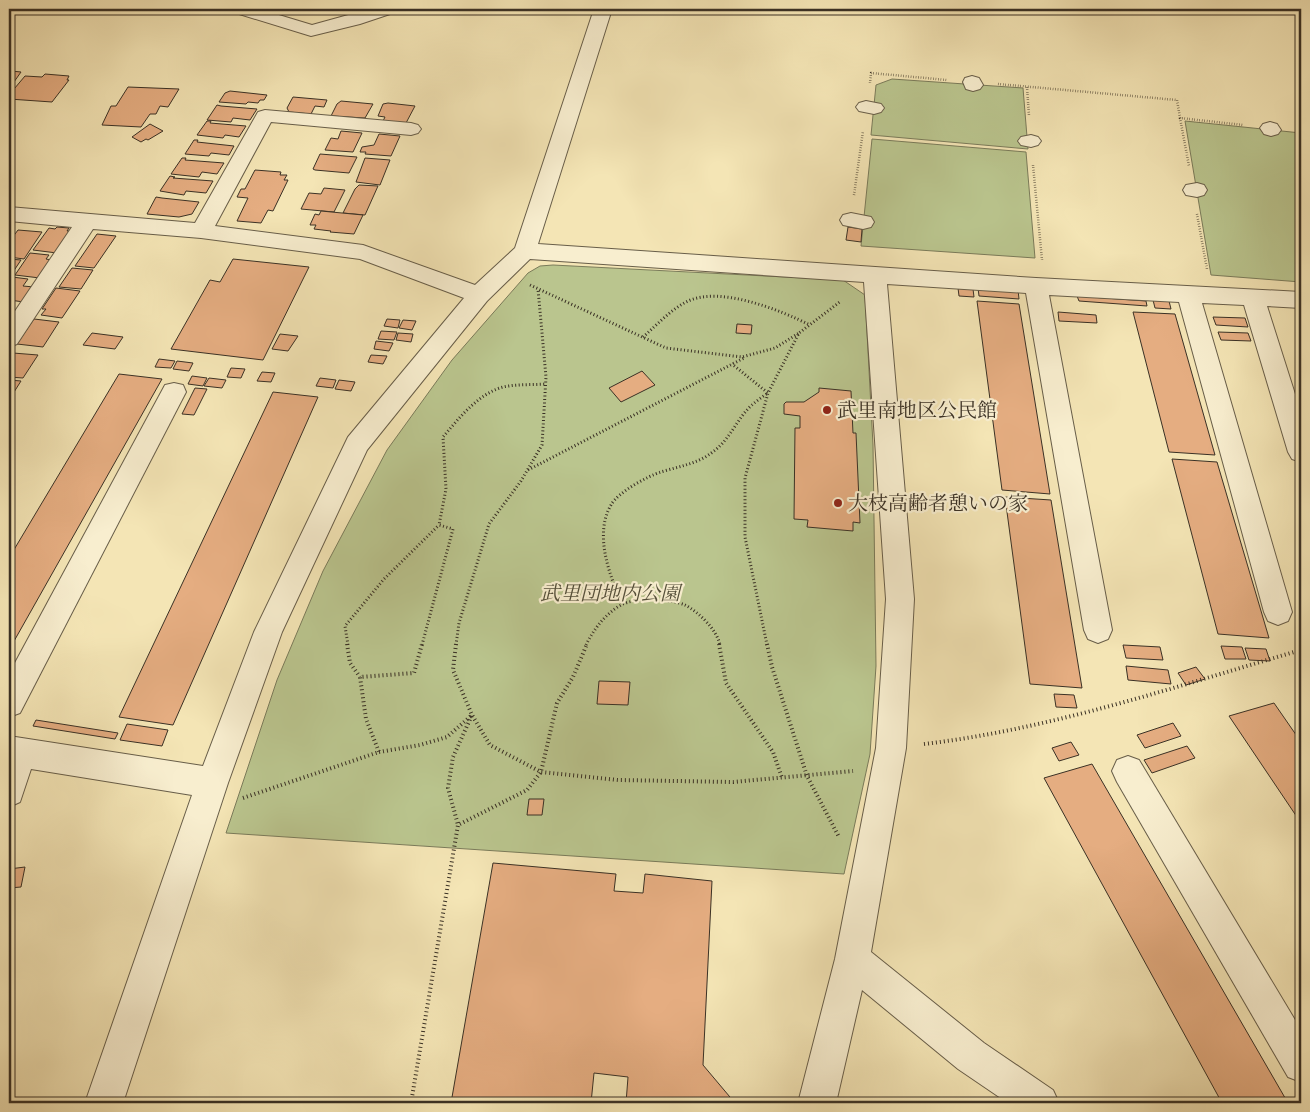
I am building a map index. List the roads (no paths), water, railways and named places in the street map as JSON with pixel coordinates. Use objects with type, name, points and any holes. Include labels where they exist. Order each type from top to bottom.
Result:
[{"type":"street","points":[[242,9],[311,31],[387,9]]},
{"type":"street","points":[[104,1103],[207,797],[268,632],[357,444],[479,295],[526,251],[603,9]]},
{"type":"street","points":[[201,231],[265,116],[411,129]]},
{"type":"street","points":[[11,218],[87,221],[201,231],[363,252],[479,295]]},
{"type":"street","points":[[9,338],[87,221]]},
{"type":"street","points":[[526,251],[1040,286],[1301,300]]},
{"type":"street","points":[[817,1103],[852,959],[889,758],[900,599],[875,275]]},
{"type":"street","points":[[1040,286],[1098,630]]},
{"type":"street","points":[[1188,293],[1278,612]]},
{"type":"street","points":[[1253,297],[1301,452]]},
{"type":"street","points":[[9,702],[174,392]]},
{"type":"street","points":[[9,791],[14,753],[207,797]]},
{"type":"street","points":[[1128,772],[1301,1064]]},
{"type":"street","points":[[852,959],[971,1056],[1040,1103]]},
{"type":"place","name":"武里南地区公民館","points":[[827,410]]},
{"type":"place","name":"大枝高齢者憩いの家","points":[[838,503]]},
{"type":"park label","name":"武里団地内公園","points":[[610,593]]}]
